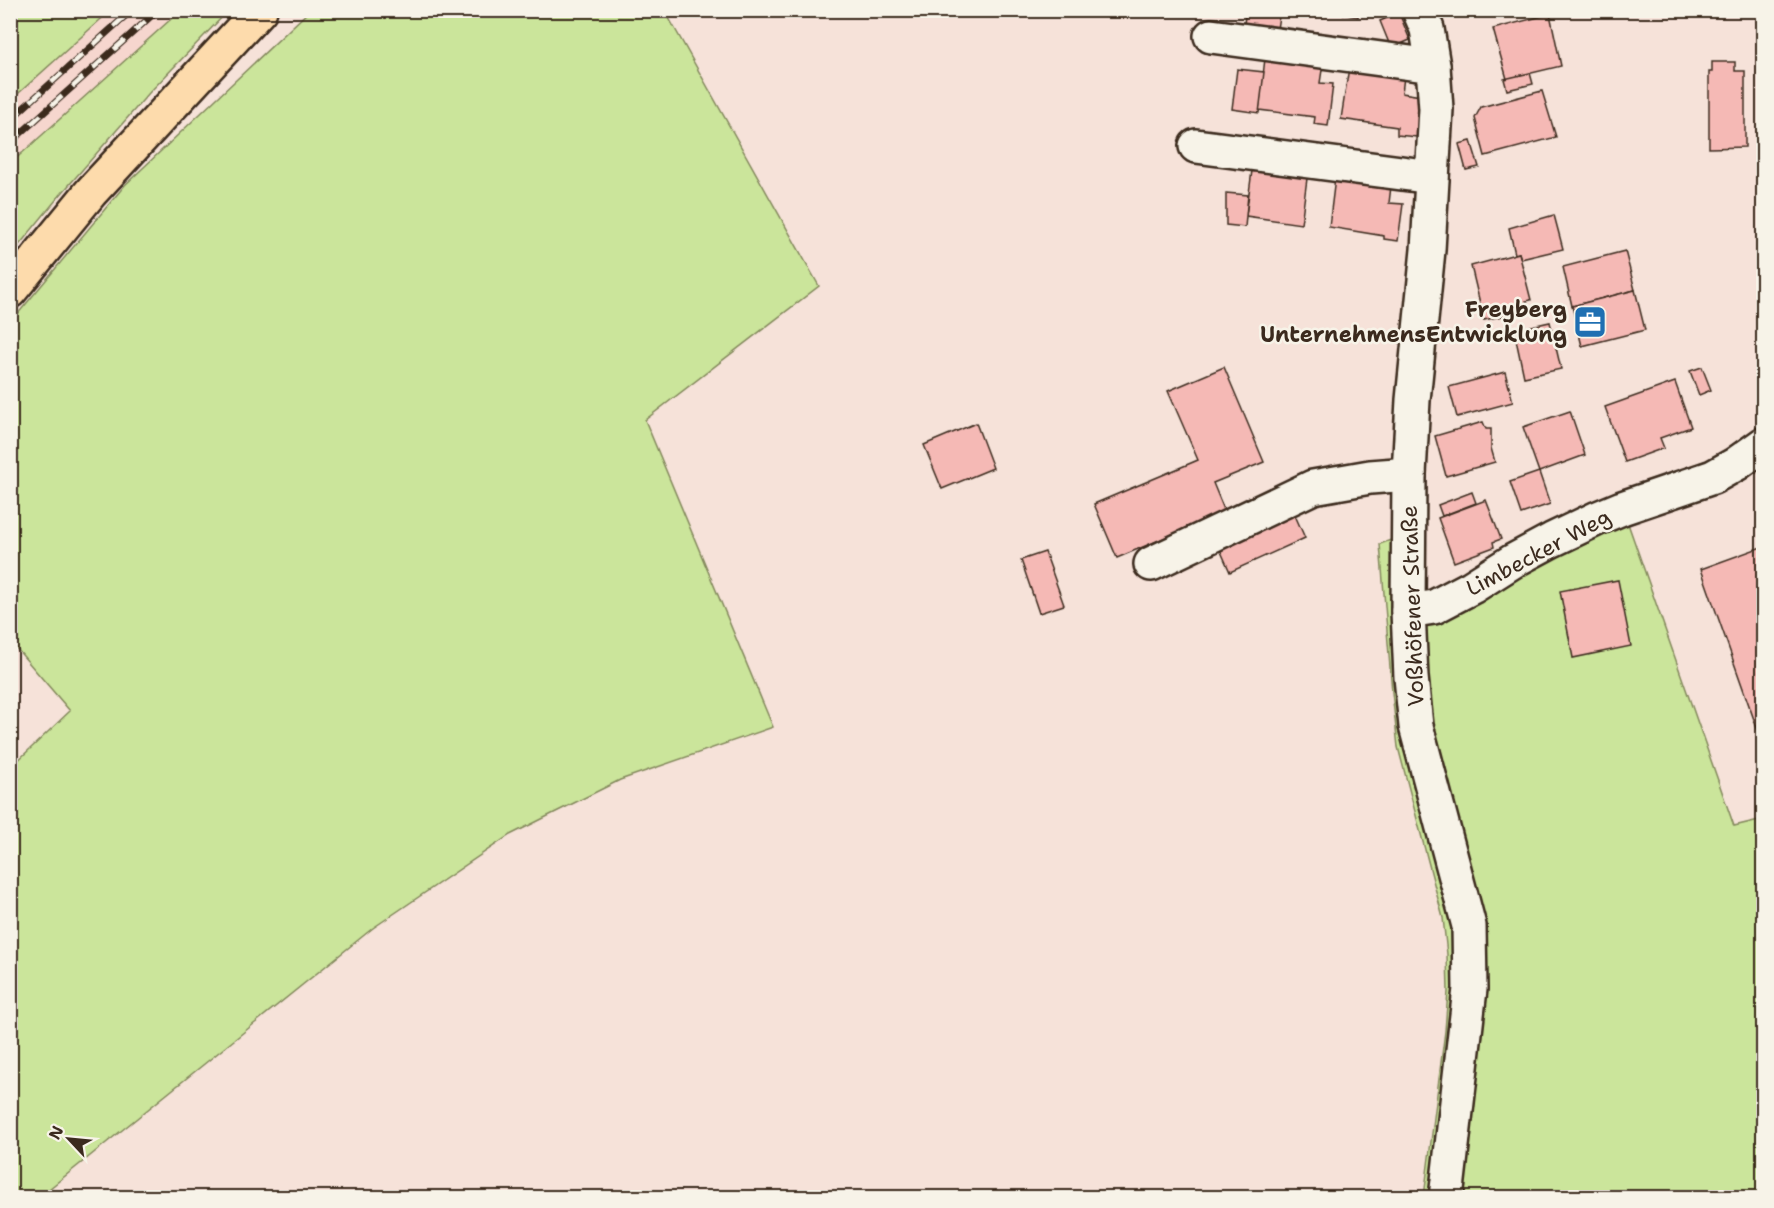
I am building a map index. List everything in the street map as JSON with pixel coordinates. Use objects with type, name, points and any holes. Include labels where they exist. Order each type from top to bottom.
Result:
[{"type":"main road","points":[[10,291],[91,192],[260,10]]},
{"type":"street","name":"Voßhöfener Straße","points":[[1419,10],[1427,29],[1434,66],[1436,110],[1428,250],[1413,400],[1409,474],[1408,611],[1411,677],[1416,726],[1469,926],[1470,989],[1446,1197]]},
{"type":"street","points":[[1211,36],[1434,66]]},
{"type":"street","points":[[1196,146],[1432,177]]},
{"type":"street","name":"Limbecker Weg","points":[[1408,611],[1434,607],[1472,587],[1513,561],[1598,518],[1713,477],[1764,444]]},
{"type":"street","points":[[1151,564],[1313,487],[1370,477],[1409,474]]},
{"type":"shaded area","points":[[110,11],[180,11],[11,163],[10,100]]},
{"type":"green space","points":[[11,10],[110,10],[110,11],[11,100]]},
{"type":"green space","points":[[180,11],[228,11],[149,93],[11,255],[11,163]]},
{"type":"green space","points":[[309,11],[665,11],[819,286],[645,420],[773,727],[620,780],[510,835],[373,928],[39,1197],[11,1197],[11,767],[70,711],[11,642],[11,322],[125,185]]},
{"type":"green space","points":[[1625,515],[1734,826],[1763,819],[1763,1197],[1458,1197],[1479,1028],[1429,725],[1425,628],[1431,622]]},
{"type":"green space","points":[[1396,538],[1458,958],[1434,1197],[1424,1197],[1445,1031],[1448,992],[1447,954],[1443,918],[1398,747],[1380,544]]},
{"type":"building","points":[[1246,10],[1280,10],[1276,35],[1243,30]]},
{"type":"building","points":[[1316,10],[1359,10],[1358,17]]},
{"type":"building","points":[[1381,10],[1398,10],[1399,13],[1384,19]]},
{"type":"building","points":[[1399,13],[1410,40],[1391,48],[1380,21]]},
{"type":"building","points":[[1550,14],[1561,66],[1507,79],[1493,29]]},
{"type":"building","points":[[1266,50],[1324,57],[1320,83],[1333,84],[1328,126],[1314,124],[1315,117],[1259,110]]},
{"type":"building","points":[[1350,61],[1405,68],[1402,93],[1421,96],[1417,137],[1397,135],[1397,127],[1341,119]]},
{"type":"building","points":[[1712,62],[1735,62],[1735,71],[1745,71],[1745,147],[1709,148],[1709,72],[1712,72]]},
{"type":"building","points":[[1237,69],[1264,72],[1259,113],[1232,109]]},
{"type":"building","points":[[1530,73],[1533,84],[1507,90],[1504,79]]},
{"type":"building","points":[[1542,91],[1556,137],[1485,156],[1475,118],[1481,107]]},
{"type":"building","points":[[1471,141],[1479,167],[1466,170],[1459,144]]},
{"type":"building","points":[[1253,163],[1308,171],[1301,224],[1246,216]]},
{"type":"building","points":[[1336,170],[1392,178],[1389,203],[1403,204],[1398,241],[1384,239],[1384,236],[1329,227]]},
{"type":"building","points":[[1226,193],[1248,195],[1245,227],[1226,225]]},
{"type":"building","points":[[1554,215],[1563,249],[1521,259],[1519,253],[1515,254],[1509,228]]},
{"type":"building","points":[[1625,251],[1635,290],[1572,306],[1563,267]]},
{"type":"building","points":[[1519,253],[1531,300],[1526,301],[1529,310],[1484,320],[1471,266]]},
{"type":"building","points":[[1635,290],[1645,330],[1582,346],[1572,306]]},
{"type":"building","points":[[1550,322],[1561,369],[1524,377],[1514,330]]},
{"type":"building","points":[[1224,367],[1264,462],[1213,483],[1225,512],[1117,558],[1094,504],[1198,460],[1168,391]]},
{"type":"building","points":[[1702,367],[1711,390],[1699,395],[1690,371]]},
{"type":"building","points":[[1505,372],[1513,402],[1457,417],[1449,387]]},
{"type":"building","points":[[1675,382],[1691,427],[1660,438],[1664,448],[1625,462],[1605,407]]},
{"type":"building","points":[[1570,411],[1585,455],[1539,472],[1523,427]]},
{"type":"building","points":[[1483,422],[1486,429],[1491,429],[1491,448],[1495,462],[1446,476],[1435,436]]},
{"type":"building","points":[[976,423],[993,468],[942,489],[924,445]]},
{"type":"building","points":[[1539,472],[1550,504],[1521,514],[1510,482]]},
{"type":"building","points":[[1472,492],[1476,503],[1442,516],[1438,505]]},
{"type":"building","points":[[1486,500],[1501,539],[1493,542],[1494,547],[1454,562],[1438,518]]},
{"type":"building","points":[[1294,513],[1305,538],[1230,572],[1219,547]]},
{"type":"building","points":[[1764,546],[1764,748],[1701,569]]},
{"type":"building","points":[[1045,552],[1064,605],[1039,613],[1021,560]]},
{"type":"building","points":[[1618,580],[1631,646],[1573,658],[1560,591]]},
{"type":"railway","points":[[10,120],[132,10]]},
{"type":"railway","points":[[10,143],[158,10]]},
{"type":"place","name":"Freyberg UnternehmensEntwicklung","points":[[1590,322]]}]
